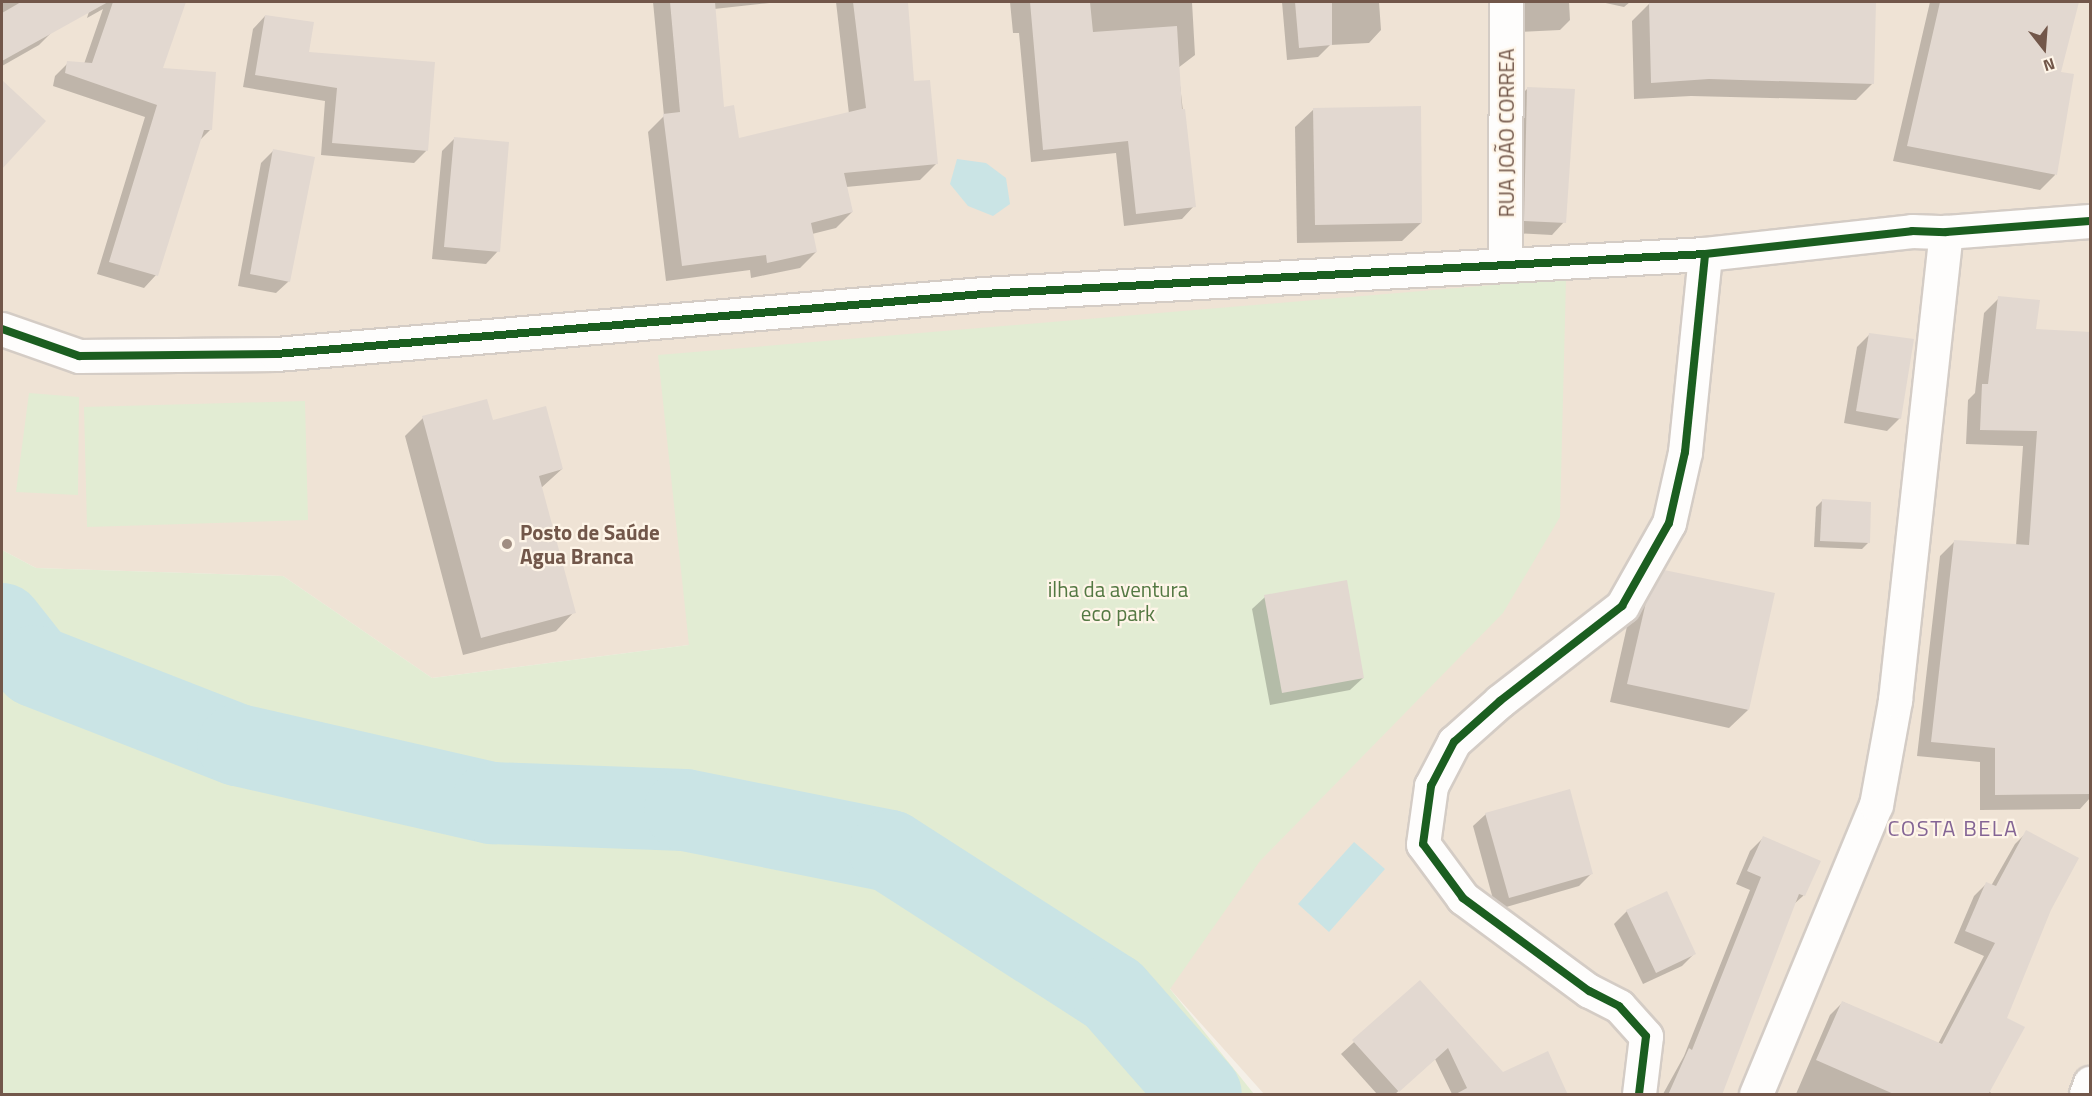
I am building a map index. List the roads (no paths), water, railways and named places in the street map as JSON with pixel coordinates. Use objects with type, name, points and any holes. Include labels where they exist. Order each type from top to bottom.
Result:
[{"type":"street","name":"RUA JOÃO CORREA","points":[[1505,265],[1506,2]]},
{"type":"street","points":[[2,328],[78,356],[276,354],[983,294],[1705,254],[1912,231],[1946,232],[2091,221]]},
{"type":"street","points":[[1756,1095],[1876,805],[1895,700],[1946,232]]},
{"type":"street","points":[[1639,1095],[1646,1036],[1619,1006],[1589,991],[1463,898],[1423,844],[1431,786],[1454,742],[1500,701],[1622,606],[1669,523],[1685,452],[1705,254]]},
{"type":"street","points":[[2086,1095],[2091,1083]]},
{"type":"water","points":[[957,159],[986,163],[1006,178],[1010,204],[993,216],[968,206],[950,184]]},
{"type":"water","points":[[1354,842],[1385,869],[1329,932],[1298,904]]},
{"type":"waterway","points":[[2,624],[35,666],[238,745],[492,803],[685,810],[890,851],[1113,994],[1201,1094]]},
{"type":"place","name":"Posto de Saúde Agua Branca","points":[[507,544]]},
{"type":"district","name":"COSTA BELA","points":[[1953,829]]},
{"type":"park label","name":"ilha da aventura eco park","points":[[1118,601]]}]
